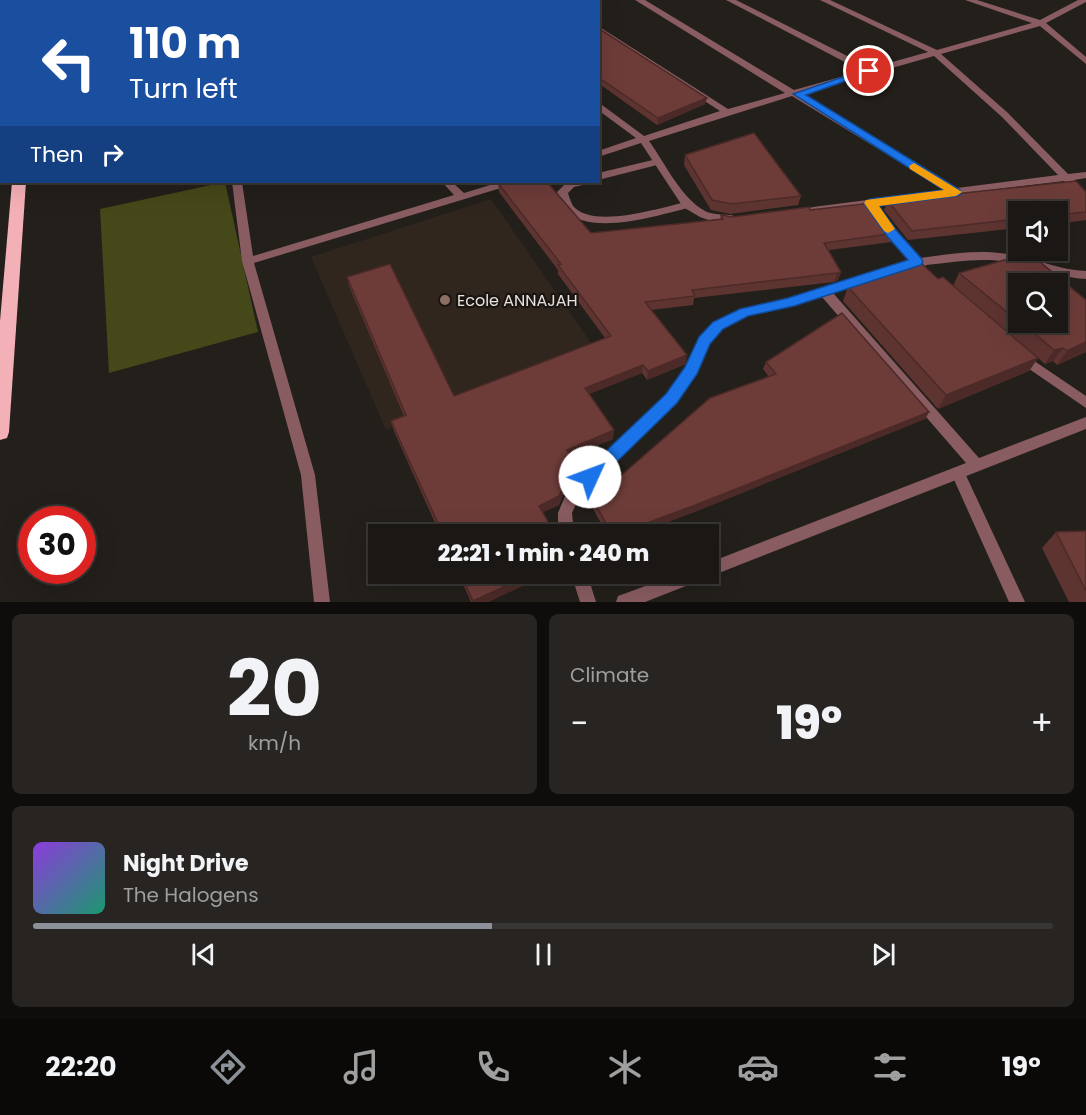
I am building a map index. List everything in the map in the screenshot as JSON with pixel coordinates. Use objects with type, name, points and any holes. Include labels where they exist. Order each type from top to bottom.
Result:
[{"type":"highway","points":[[0,432],[20,183]]},
{"type":"street","points":[[639,0],[798,94],[956,192]]},
{"type":"street","points":[[730,0],[869,71]]},
{"type":"street","points":[[824,0],[934,52],[1005,115],[1086,198]]},
{"type":"street","points":[[969,0],[1041,23],[1086,61]]},
{"type":"street","points":[[600,153],[727,112],[798,94],[934,52],[1041,23],[1084,0]]},
{"type":"street","points":[[600,29],[727,112]]},
{"type":"street","points":[[600,107],[644,140],[687,205],[704,215],[717,219],[753,217]]},
{"type":"street","points":[[600,176],[657,162]]},
{"type":"street","points":[[800,211],[1086,174]]},
{"type":"street","points":[[237,183],[248,261],[308,475],[322,602]]},
{"type":"street","points":[[448,183],[462,197]]},
{"type":"street","points":[[248,261],[507,183]]},
{"type":"street","points":[[579,183],[570,185],[562,192],[564,199],[581,217],[596,221],[620,219],[687,205]]},
{"type":"street","points":[[870,203],[891,233],[927,274]]},
{"type":"street","points":[[564,524],[566,505],[573,494],[672,399],[691,370],[704,341],[718,325],[745,312],[789,303],[917,262],[977,255],[1010,258],[1067,274],[1086,275]]},
{"type":"street","points":[[824,291],[977,465]]},
{"type":"street","points":[[1012,350],[1086,403]]},
{"type":"street","points":[[719,566],[1086,423]]},
{"type":"street","points":[[958,472],[1017,602]]},
{"type":"street","points":[[582,584],[588,602]]},
{"type":"street","points":[[624,602],[672,584]]},
{"type":"shaded area","name":"Ecole ANNAJAH","points":[[491,199],[591,343],[386,430],[311,257]]},
{"type":"green space","points":[[225,183],[258,332],[109,373],[100,209]]},
{"type":"building","points":[[600,29],[707,98],[658,118],[600,78]]},
{"type":"building","points":[[754,133],[801,196],[732,204],[712,200],[685,155]]},
{"type":"building","points":[[1076,181],[1086,192],[1086,212],[1068,214],[1068,201],[1008,201],[1008,220],[912,231],[888,201]]},
{"type":"building","points":[[498,183],[548,183],[591,233],[723,219],[721,215],[732,217],[809,207],[810,210],[872,203],[896,233],[824,243],[841,272],[692,290],[695,296],[645,302],[687,355],[648,371],[643,365],[585,388],[614,430],[567,450],[579,468],[566,480],[559,496],[539,506],[549,524],[438,524],[391,421],[406,415],[347,277],[390,264],[454,396],[611,336],[558,265],[561,264]]},
{"type":"building","points":[[1008,259],[1008,261],[1039,261],[1053,273],[1008,273],[1008,313],[959,273]]},
{"type":"building","points":[[919,261],[938,279],[943,277],[1038,358],[946,395],[848,287]]},
{"type":"building","points":[[1068,285],[1086,300],[1086,342],[1067,351],[1063,348],[1054,350],[1034,333],[1068,333]]},
{"type":"building","points":[[842,313],[929,412],[644,524],[606,524],[593,500],[710,398],[776,374],[766,362]]},
{"type":"building","points":[[1086,531],[1086,591],[1056,532]]},
{"type":"building","points":[[465,584],[509,584],[473,601]]},
{"type":"slow traffic","points":[[888,229],[870,203],[956,192],[914,166]]},
{"type":"place","name":"Ecole ANNAJAH","points":[[445,300]]},
{"type":"route","points":[[590,477],[672,399],[691,370],[704,341],[718,325],[745,312],[789,303],[917,262],[891,233],[870,203],[956,192],[798,94],[869,71]]}]
